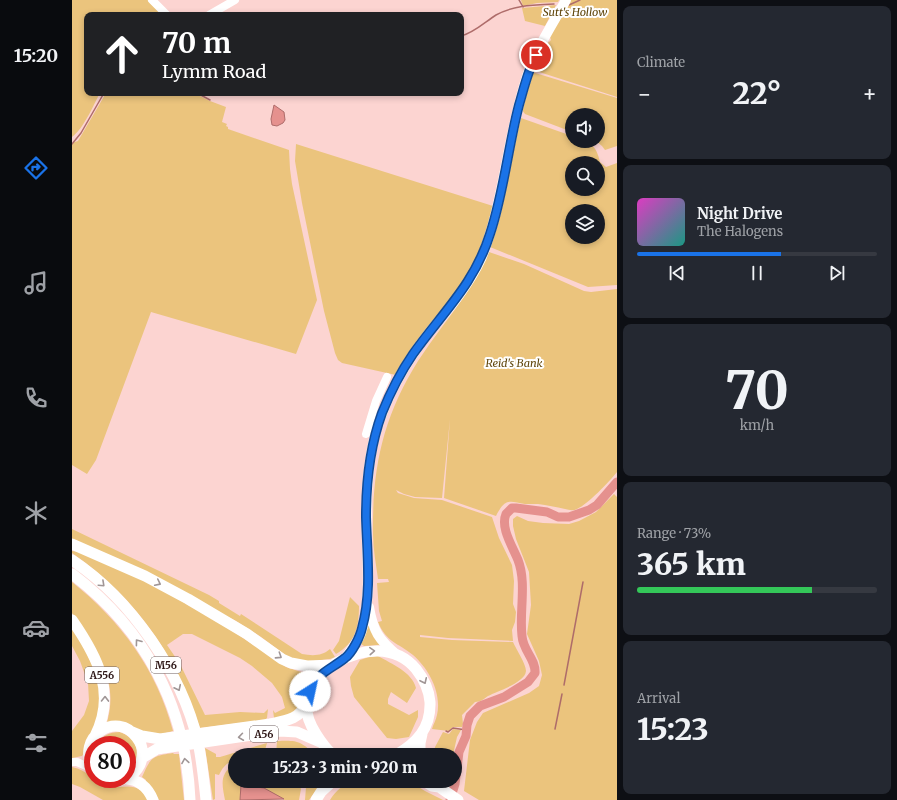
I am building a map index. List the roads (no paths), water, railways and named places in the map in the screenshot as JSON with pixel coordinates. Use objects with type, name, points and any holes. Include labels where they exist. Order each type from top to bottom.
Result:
[{"type":"highway","points":[[72,544],[145,576],[188,599],[247,634],[282,659],[291,663],[307,666],[334,665]]},
{"type":"highway","name":"M56","points":[[72,560],[100,581],[130,612],[159,651],[182,696],[198,741],[206,800]]},
{"type":"highway","name":"M56","points":[[72,574],[96,593],[124,623],[149,658],[161,680],[170,701],[182,743],[190,800]]},
{"type":"highway","name":"A556","points":[[72,620],[92,652],[104,683],[104,708],[99,727],[94,736]]},
{"type":"highway","name":"A56","points":[[205,738],[285,721],[301,713],[317,677],[346,657],[372,650],[397,655],[413,665],[422,676],[430,697],[427,721],[424,728],[418,739],[407,748]]},
{"type":"highway","name":"A56","points":[[306,702],[308,721],[320,742],[326,748]]},
{"type":"highway","name":"A56","points":[[94,736],[107,727],[115,726],[123,727],[136,734],[150,738],[173,742]]},
{"type":"highway","name":"A56","points":[[420,748],[424,728]]},
{"type":"highway","points":[[130,731],[140,742],[142,748],[142,758]]},
{"type":"highway","name":"A56","points":[[136,770],[142,758],[173,742],[280,731],[297,732],[320,742]]},
{"type":"highway","points":[[136,781],[142,784],[150,793],[153,800]]},
{"type":"highway","points":[[316,800],[325,788]]},
{"type":"highway","points":[[441,788],[458,800]]},
{"type":"main road","name":"A56","points":[[346,657],[361,633],[364,620],[367,595],[367,483],[372,450],[382,414],[389,396],[405,366],[428,334],[457,299],[475,271],[480,260],[494,221],[510,142],[527,77],[532,62],[566,0]]},
{"type":"main road","name":"A56","points":[[367,595],[372,622],[376,632],[381,640],[397,655]]},
{"type":"street","points":[[152,0],[163,12]]},
{"type":"street","points":[[214,12],[235,0]]},
{"type":"street","points":[[366,434],[376,401],[387,377]]},
{"type":"street","points":[[75,762],[84,757]]},
{"type":"waterway","points":[[519,0],[523,7]]},
{"type":"waterway","points":[[569,5],[580,0]]},
{"type":"waterway","points":[[464,35],[475,30],[496,15],[510,9],[524,6],[554,4]]},
{"type":"waterway","points":[[72,144],[81,133],[102,96]]},
{"type":"waterway","points":[[203,96],[210,100]]},
{"type":"waterway","points":[[450,800],[455,784],[459,752],[466,736],[470,716],[480,706],[504,697],[528,682],[535,673],[534,663],[525,646],[522,636],[521,569],[506,531],[506,514],[512,508],[516,508],[547,512],[558,517],[569,517],[589,510],[597,505],[617,482]]},
{"type":"waterway","points":[[564,685],[583,582]]},
{"type":"waterway","points":[[555,729],[562,694]]},
{"type":"waterway","points":[[446,731],[448,732],[453,728],[466,730]]},
{"type":"park label","name":"Sutt's Hollow","points":[[575,12]]},
{"type":"park label","name":"Reid's Bank","points":[[514,363]]}]
